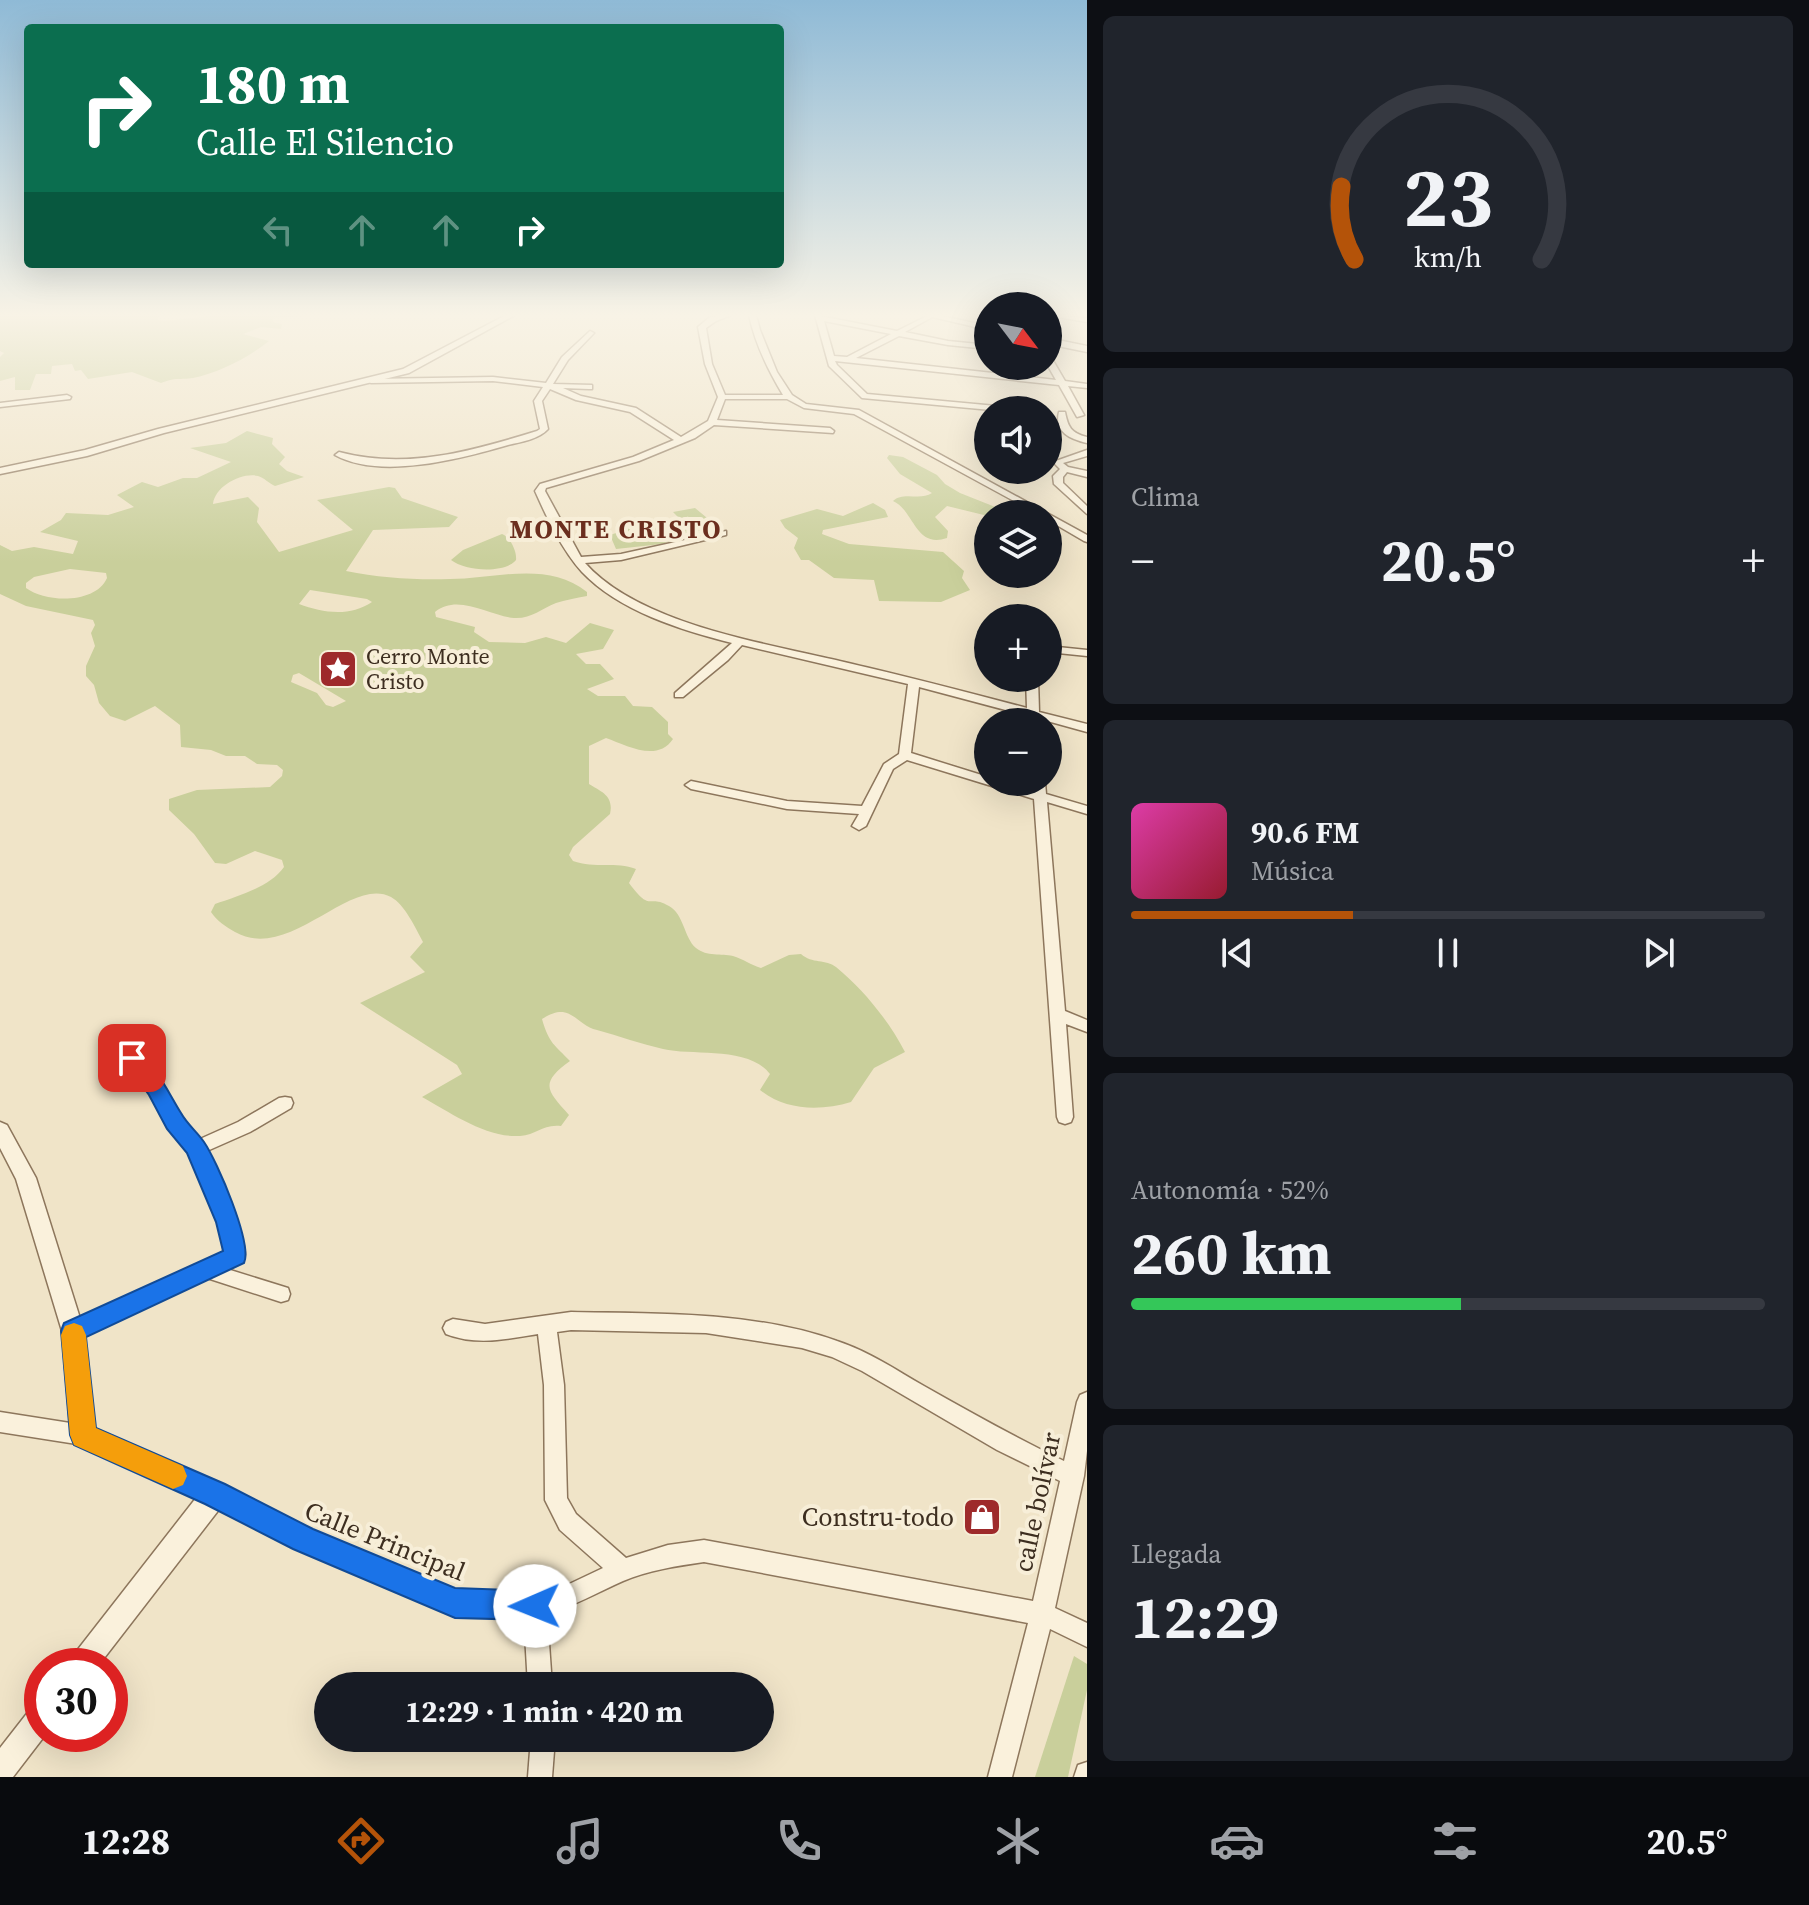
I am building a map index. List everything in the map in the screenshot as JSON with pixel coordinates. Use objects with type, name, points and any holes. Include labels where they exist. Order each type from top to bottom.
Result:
[{"type":"street","points":[[0,405],[59,398]]},
{"type":"street","points":[[0,471],[301,398]]},
{"type":"street","points":[[339,455],[359,463],[407,463],[537,434],[544,429],[537,407],[541,398]]},
{"type":"street","points":[[579,398],[633,410],[679,440]]},
{"type":"street","points":[[722,398],[712,422],[692,436],[636,459],[543,486],[540,491],[543,498],[578,560],[595,578],[642,607],[700,631],[914,682],[1000,708]]},
{"type":"street","points":[[791,398],[804,406],[843,408],[856,412],[1018,500]]},
{"type":"street","points":[[886,398],[974,406]]},
{"type":"street","points":[[1072,398],[1084,415]]},
{"type":"street","points":[[1062,414],[1084,415]]},
{"type":"street","points":[[712,422],[830,431]]},
{"type":"street","points":[[1062,426],[1087,440]]},
{"type":"street","points":[[1062,462],[1087,453]]},
{"type":"street","points":[[1062,466],[1087,474]]},
{"type":"street","points":[[1059,484],[1087,511]]},
{"type":"street","points":[[1062,524],[1087,539]]},
{"type":"street","points":[[578,560],[621,557],[723,533]]},
{"type":"street","points":[[679,695],[741,640]]},
{"type":"street","points":[[1062,650],[1087,653]]},
{"type":"street","points":[[859,826],[888,767],[905,755],[914,682]]},
{"type":"street","points":[[1062,723],[1087,728]]},
{"type":"street","points":[[905,755],[974,777]]},
{"type":"street","points":[[691,785],[787,805],[866,810]]},
{"type":"street","points":[[1040,796],[1065,1117]]},
{"type":"street","points":[[1054,796],[1087,810]]},
{"type":"street","points":[[1058,1015],[1087,1026]]},
{"type":"street","points":[[73,1331],[233,1259],[236,1252],[228,1222],[197,1148],[175,1123],[132,1058]]},
{"type":"street","points":[[197,1148],[244,1127],[285,1103]]},
{"type":"street","points":[[0,1130],[26,1178],[73,1331],[83,1435]]},
{"type":"street","points":[[206,1270],[281,1294]]},
{"type":"street","points":[[546,1323],[558,1445],[556,1500],[568,1522],[623,1570]]},
{"type":"street","points":[[453,1328],[485,1333],[546,1323],[706,1324],[802,1339],[836,1349],[869,1365],[1004,1443],[1073,1476]]},
{"type":"street","name":"calle bolívar","points":[[1000,1777],[1042,1614],[1087,1402]]},
{"type":"street","name":"Calle Principal","points":[[0,1422],[83,1435],[215,1494],[303,1539],[455,1603],[535,1606],[568,1596],[623,1570],[668,1556],[704,1551],[1042,1614],[1087,1635]]},
{"type":"street","points":[[95,1648],[215,1494]]},
{"type":"street","points":[[535,1606],[539,1672]]},
{"type":"street","points":[[0,1771],[24,1740]]},
{"type":"street","points":[[540,1777],[542,1752]]},
{"type":"green space","points":[[247,431],[273,438],[272,444],[285,457],[279,464],[287,471],[304,477],[275,486],[258,476],[244,476],[224,486],[215,497],[213,504],[248,497],[259,508],[257,522],[279,552],[353,530],[317,500],[389,487],[395,488],[402,498],[458,517],[449,527],[373,530],[346,571],[424,579],[538,574],[555,576],[587,592],[587,596],[556,603],[520,618],[464,605],[444,607],[435,612],[436,617],[475,627],[474,632],[489,642],[525,643],[546,637],[566,643],[590,623],[614,630],[603,649],[576,654],[586,664],[600,664],[614,679],[587,689],[598,696],[625,696],[633,706],[652,707],[668,722],[668,734],[673,739],[659,750],[632,748],[606,738],[589,746],[589,784],[609,799],[611,808],[610,814],[573,847],[569,855],[573,861],[636,869],[629,883],[636,892],[646,900],[662,903],[674,910],[692,944],[705,953],[733,956],[761,968],[789,955],[801,954],[832,965],[875,1006],[905,1052],[874,1068],[851,1102],[828,1107],[804,1107],[781,1102],[760,1090],[770,1074],[749,1059],[655,1047],[590,1027],[560,1012],[542,1019],[550,1039],[570,1061],[550,1082],[556,1100],[569,1115],[561,1126],[526,1135],[507,1136],[482,1129],[422,1097],[462,1074],[457,1065],[360,1003],[425,972],[410,957],[423,942],[401,905],[391,897],[375,893],[357,898],[276,937],[256,938],[235,932],[219,921],[211,912],[215,904],[271,880],[284,867],[282,860],[255,851],[226,864],[215,863],[194,834],[169,810],[169,799],[197,790],[270,787],[282,776],[283,770],[277,765],[257,764],[245,756],[226,756],[211,750],[181,747],[180,725],[155,706],[125,721],[110,716],[99,703],[94,685],[86,676],[86,666],[95,646],[91,633],[95,625],[93,620],[26,606],[0,594],[0,545],[12,551],[34,547],[73,554],[78,541],[40,532],[61,520],[66,513],[108,515],[134,507],[117,495],[142,482],[158,487],[183,478],[197,478],[231,462],[190,448],[226,443]],"holes":[[[70,569],[106,573],[107,578],[101,587],[82,597],[58,598],[26,588],[26,583],[34,577]],[[310,590],[372,602],[346,612],[317,610],[299,604]],[[299,673],[346,701],[333,707],[326,705],[317,693],[291,682],[293,675]]]},
{"type":"green space","points":[[889,455],[903,457],[937,475],[960,493],[978,500],[974,500],[974,513],[947,506],[935,517],[948,531],[947,538],[936,540],[921,534],[906,512],[893,501],[932,493],[900,474],[887,458]]},
{"type":"green space","points":[[873,503],[885,510],[888,517],[823,530],[822,534],[849,544],[943,552],[964,571],[962,578],[970,590],[941,602],[879,601],[874,580],[834,578],[809,560],[801,560],[794,548],[798,538],[780,520],[817,509],[843,516]]},
{"type":"green space","points":[[695,508],[718,527],[662,544],[616,549],[610,535],[634,527],[631,520],[646,520],[677,529],[683,522],[673,512]]},
{"type":"green space","points":[[502,534],[510,541],[515,553],[516,560],[510,564],[484,569],[465,567],[451,560],[463,550]]},
{"type":"green space","points":[[1074,1656],[1087,1664],[1087,1690],[1068,1777],[1035,1777]]},
{"type":"slow traffic","points":[[74,1335],[83,1435],[173,1476]]},
{"type":"place","name":"Cerro Monte Cristo","points":[[338,669]]},
{"type":"place","name":"Constru-todo","points":[[982,1517]]},
{"type":"district","name":"MONTE CRISTO","points":[[616,529]]},
{"type":"route","points":[[132,1058],[163,1100],[175,1123],[197,1148],[228,1222],[236,1256],[73,1331],[83,1435],[215,1494],[303,1539],[455,1603],[535,1606]]}]
